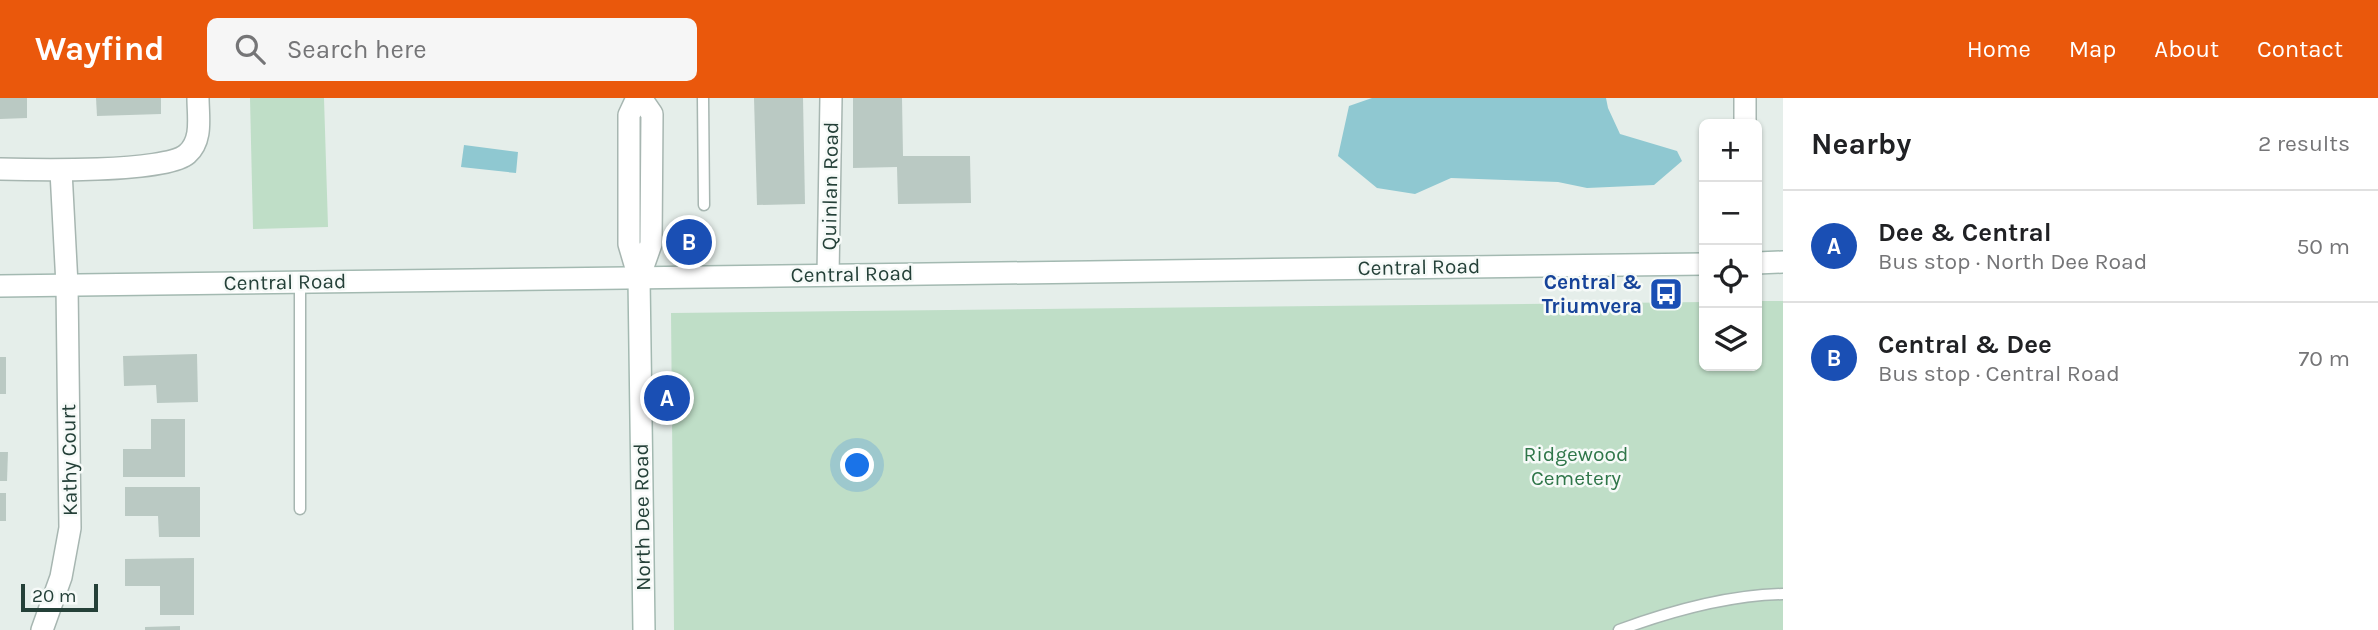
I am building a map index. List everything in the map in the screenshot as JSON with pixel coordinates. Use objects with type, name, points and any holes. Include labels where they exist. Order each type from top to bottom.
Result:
[{"type":"main road","points":[[0,169],[61,172],[163,163],[186,155],[198,138],[198,98]]},
{"type":"main road","name":"North Dee Road","points":[[639,98],[629,115],[629,244],[639,278],[644,630]]},
{"type":"main road","name":"Quinlan Road","points":[[828,275],[831,98]]},
{"type":"main road","points":[[1745,98],[1745,119]]},
{"type":"main road","name":"Kathy Court","points":[[42,630],[61,577],[70,528],[67,285],[61,172]]},
{"type":"main road","points":[[1762,263],[1783,262]]},
{"type":"main road","name":"Central Road","points":[[0,286],[1699,264]]},
{"type":"lane","points":[[703,98],[704,205]]},
{"type":"lane","points":[[300,282],[300,509]]},
{"type":"lane","points":[[1619,630],[1713,602],[1783,594]]},
{"type":"green space","points":[[250,98],[324,98],[328,227],[253,229]]},
{"type":"green space","name":"Ridgewood Cemetery","points":[[1762,301],[1783,301],[1783,630],[674,630],[671,313],[1699,302],[1699,371],[1762,371]]},
{"type":"water","points":[[1372,98],[1606,98],[1620,134],[1677,151],[1682,161],[1654,185],[1587,188],[1558,182],[1451,178],[1415,194],[1377,188],[1338,156],[1349,106]]},
{"type":"water","points":[[464,145],[518,152],[516,173],[461,167]]},
{"type":"building","points":[[0,98],[27,98],[27,118],[0,119]]},
{"type":"building","points":[[96,98],[161,98],[161,114],[97,116]]},
{"type":"building","points":[[754,98],[803,98],[805,204],[757,205]]},
{"type":"building","points":[[853,98],[902,98],[903,156],[970,156],[971,203],[898,204],[897,167],[853,168]]},
{"type":"building","points":[[197,354],[198,402],[157,403],[156,385],[124,386],[123,356]]},
{"type":"building","points":[[0,357],[6,357],[6,394],[0,394]]},
{"type":"building","points":[[151,419],[185,419],[185,477],[123,477],[123,449],[151,449]]},
{"type":"building","points":[[0,452],[8,452],[7,481],[0,481]]},
{"type":"building","points":[[125,487],[200,487],[200,537],[159,537],[158,516],[125,516]]},
{"type":"building","points":[[0,493],[6,493],[6,521],[0,521]]},
{"type":"building","points":[[194,558],[194,615],[160,615],[160,586],[125,586],[125,559]]},
{"type":"building","points":[[180,626],[180,630],[145,630],[145,627]]},
{"type":"place","name":"Central & Dee","points":[[689,242]]},
{"type":"place","name":"Central & Triumvera","points":[[1666,294]]},
{"type":"place","name":"Dee & Central","points":[[667,398]]}]
